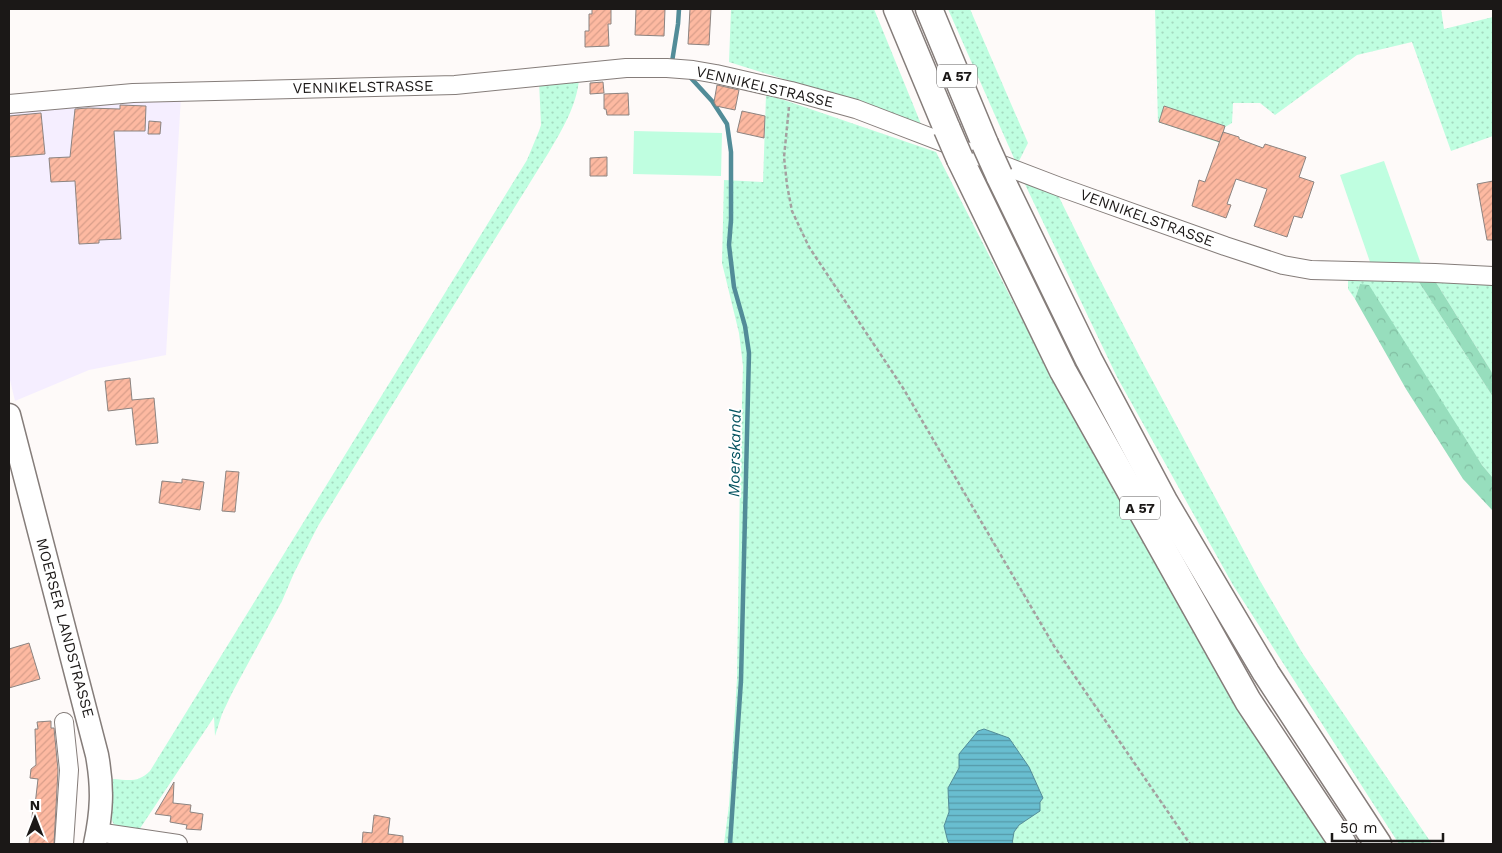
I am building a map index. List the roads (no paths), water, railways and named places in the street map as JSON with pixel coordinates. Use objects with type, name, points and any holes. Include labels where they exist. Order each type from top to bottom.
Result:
[{"type":"highway","name":"A 57","points":[[897,9],[960,159],[1063,371],[1248,701],[1343,844]]},
{"type":"highway","name":"A 57","points":[[929,9],[999,175],[1089,360],[1165,503],[1266,673],[1378,844]]},
{"type":"main road","name":"MOERSER LANDSTRASSE","points":[[9,415],[97,755],[102,784],[102,801],[96,838]]},
{"type":"street","name":"VENNIKELSTRASSE","points":[[9,104],[133,93],[455,85],[626,68],[692,70],[791,90],[856,109],[1060,187],[1283,265],[1311,270],[1493,276]]},
{"type":"street","points":[[64,722],[68,776],[64,844]]},
{"type":"street","points":[[96,838],[178,844]]},
{"type":"water","points":[[984,729],[1009,738],[1029,767],[1043,798],[1040,802],[1040,811],[1019,825],[1014,832],[1012,844],[950,844],[944,826],[949,812],[948,788],[959,768],[959,754],[978,731]]},
{"type":"waterway","name":"Moerskanal","points":[[672,62],[679,9]]},
{"type":"waterway","name":"Moerskanal","points":[[690,77],[712,101],[727,124],[731,152],[729,245],[734,287],[745,326],[749,353],[741,680],[730,844]]}]
